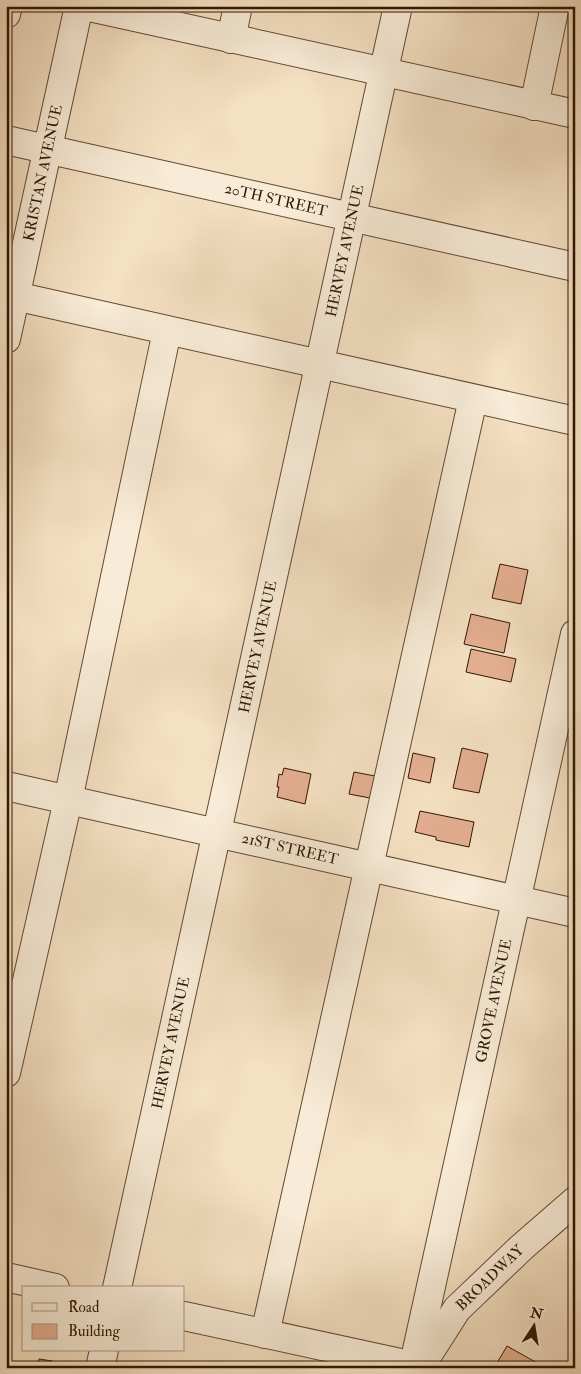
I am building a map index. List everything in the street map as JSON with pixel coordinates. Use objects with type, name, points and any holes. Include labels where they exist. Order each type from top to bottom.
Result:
[{"type":"street","points":[[6,14],[8,6]]},
{"type":"street","name":"KRISTAN AVENUE","points":[[6,339],[11,296],[48,149],[79,6]]},
{"type":"street","points":[[84,6],[575,114]]},
{"type":"street","points":[[231,39],[238,6]]},
{"type":"street","name":"HERVEY AVENUE","points":[[117,1286],[398,6]]},
{"type":"street","points":[[534,106],[555,6]]},
{"type":"street","name":"20TH STREET","points":[[6,140],[575,267]]},
{"type":"street","points":[[11,296],[575,421]]},
{"type":"street","points":[[6,1072],[68,800],[167,331]]},
{"type":"street","points":[[265,1334],[473,399]]},
{"type":"street","name":"GROVE AVENUE","points":[[416,1367],[575,634]]},
{"type":"street","name":"21ST STREET","points":[[6,786],[575,913]]},
{"type":"street","name":"BROADWAY","points":[[416,1367],[457,1310],[522,1247],[575,1201]]},
{"type":"street","points":[[6,1277],[46,1286]]},
{"type":"street","points":[[185,1316],[416,1367]]},
{"type":"street","points":[[100,1368],[104,1352]]},
{"type":"building","points":[[500,564],[528,570],[521,604],[492,598]]},
{"type":"building","points":[[471,614],[510,623],[504,653],[464,644]]},
{"type":"building","points":[[471,649],[516,659],[511,682],[466,672]]},
{"type":"building","points":[[462,748],[488,754],[479,793],[453,788]]},
{"type":"building","points":[[413,753],[435,758],[430,783],[408,778]]},
{"type":"building","points":[[284,768],[311,774],[305,804],[277,797],[279,774],[282,775]]},
{"type":"building","points":[[354,772],[375,776],[370,798],[349,794]]},
{"type":"building","points":[[420,811],[474,822],[469,847],[436,840],[436,837],[415,832]]},
{"type":"building","points":[[575,854],[575,880],[569,879]]},
{"type":"building","points":[[507,1346],[546,1368],[494,1368]]},
{"type":"building","points":[[39,1359],[52,1361],[51,1367],[55,1368],[37,1368]]}]
